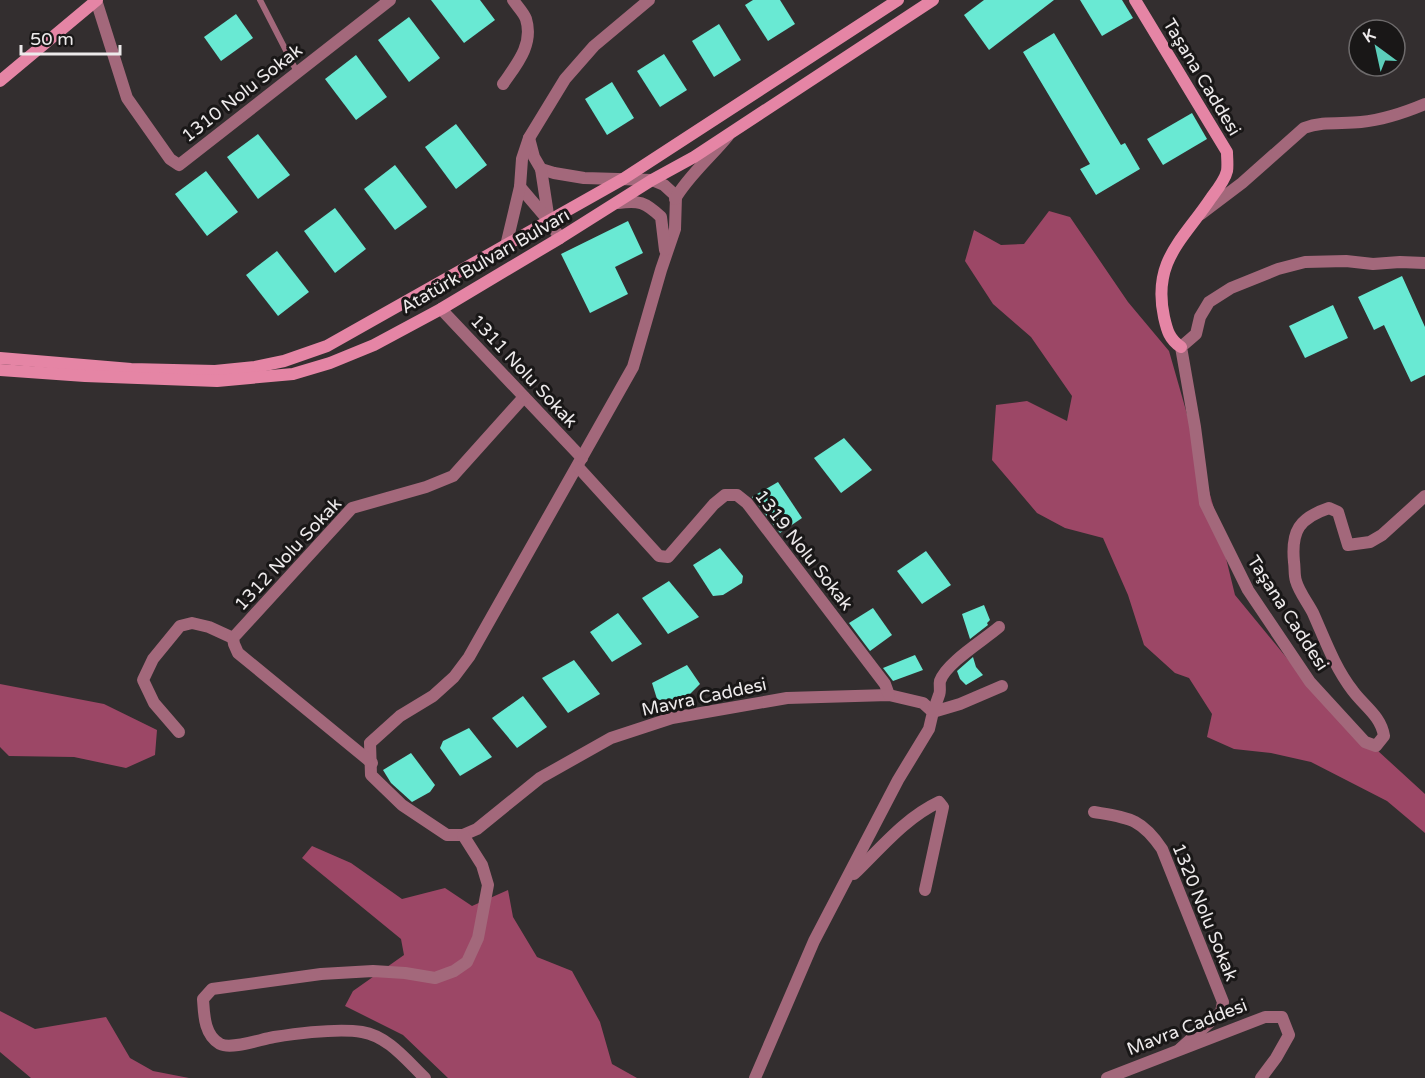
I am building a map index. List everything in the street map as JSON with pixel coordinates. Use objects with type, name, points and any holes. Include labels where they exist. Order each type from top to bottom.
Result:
[{"type":"street","name":"1310 Nolu Sokak","points":[[97,0],[127,98],[170,159],[179,165],[390,0]]},
{"type":"street","points":[[0,81],[97,0]]},
{"type":"street","points":[[503,84],[526,49],[528,32],[526,18],[513,0]]},
{"type":"street","points":[[506,246],[520,187],[522,159],[529,138],[572,71],[594,46],[649,0]]},
{"type":"street","name":"Atatürk Bulvarı Bulvarı","points":[[0,358],[131,369],[215,370],[255,367],[284,361],[327,346],[623,179],[898,0]]},
{"type":"street","name":"Atatürk Bulvarı Bulvarı","points":[[0,370],[217,381],[269,378],[293,374],[330,363],[374,345],[441,309],[560,238],[652,180],[694,157],[933,0]]},
{"type":"street","name":"Taşana Caddesi","points":[[1135,0],[1227,152],[1227,170],[1219,187],[1173,249],[1163,270],[1161,304],[1167,332],[1173,342],[1181,347],[1195,427],[1204,503],[1248,590],[1310,682],[1365,742],[1376,746],[1384,736],[1383,726],[1353,692],[1334,662],[1296,581],[1292,545],[1297,530],[1304,520],[1329,508],[1338,512],[1348,545],[1370,542],[1382,535],[1425,496]]},
{"type":"street","points":[[1200,214],[1242,183],[1304,128],[1315,124],[1363,122],[1425,104]]},
{"type":"street","points":[[675,199],[684,183],[711,158],[729,134]]},
{"type":"street","points":[[529,138],[534,157],[541,169],[549,221]]},
{"type":"street","points":[[425,1078],[386,1041],[363,1032],[275,1037],[238,1045],[222,1045],[211,1037],[205,1021],[203,999],[212,989],[321,974],[373,971],[435,978],[454,971],[467,962],[478,938],[488,885],[482,865],[463,835],[447,835],[402,806],[371,775],[370,743],[400,716],[433,696],[454,676],[469,657],[633,367],[675,229],[676,196],[652,180],[575,177],[541,169]]},
{"type":"street","points":[[520,187],[549,221],[560,238]]},
{"type":"street","points":[[618,203],[637,200],[661,217],[665,260]]},
{"type":"street","points":[[1181,347],[1196,334],[1200,317],[1209,302],[1231,288],[1278,269],[1305,262],[1425,263]]},
{"type":"street","name":"1311 Nolu Sokak","points":[[441,309],[524,397],[580,462]]},
{"type":"street","name":"1312 Nolu Sokak","points":[[372,763],[238,653],[233,638],[352,508],[426,488],[453,476],[524,397]]},
{"type":"street","name":"1319 Nolu Sokak","points":[[580,462],[659,556],[668,557],[714,504],[725,495],[737,495],[747,503],[885,684],[889,695]]},
{"type":"street","points":[[179,732],[154,703],[143,680],[153,658],[180,626],[192,623],[209,627],[233,638]]},
{"type":"street","points":[[755,1078],[814,941],[898,780],[929,729],[940,694],[940,681],[964,653],[980,644],[999,627]]},
{"type":"street","points":[[933,712],[960,704],[1002,686]]},
{"type":"street","name":"Mavra Caddesi","points":[[463,835],[477,829],[540,778],[611,738],[672,718],[787,698],[889,695],[923,703],[933,712]]},
{"type":"street","points":[[845,884],[900,828],[924,808],[939,802],[943,807],[940,827],[925,890]]},
{"type":"street","name":"1320 Nolu Sokak","points":[[1094,812],[1128,818],[1144,826],[1162,849],[1223,1002],[1221,1012],[1180,1048]]},
{"type":"street","name":"Mavra Caddesi","points":[[1107,1078],[1265,1017],[1282,1017],[1289,1035],[1261,1078]]},
{"type":"lane","points":[[260,0],[297,73]]},
{"type":"shaded area","points":[[1049,211],[1070,217],[1128,302],[1169,351],[1213,505],[1235,595],[1318,696],[1425,794],[1425,833],[1387,801],[1311,762],[1271,753],[1234,749],[1207,737],[1212,714],[1189,678],[1175,673],[1144,645],[1128,595],[1103,538],[1065,528],[1037,513],[992,460],[996,405],[1027,401],[1067,421],[1072,396],[1031,337],[993,304],[965,261],[974,230],[1001,245],[1024,244]]},
{"type":"shaded area","points":[[0,684],[104,704],[157,730],[155,755],[126,768],[74,757],[9,756],[0,747]]},
{"type":"shaded area","points":[[312,846],[351,863],[402,899],[445,888],[472,906],[508,890],[513,917],[537,957],[572,971],[600,1022],[612,1064],[637,1078],[448,1078],[403,1035],[345,1006],[353,991],[404,955],[401,939],[302,858]]},
{"type":"shaded area","points":[[0,1011],[35,1029],[106,1017],[130,1058],[153,1071],[189,1078],[31,1078],[0,1052]]},
{"type":"building","points":[[431,0],[480,0],[495,20],[464,43]]},
{"type":"building","points":[[753,0],[780,0],[795,24],[768,41],[745,5]]},
{"type":"building","points":[[984,0],[1054,0],[989,50],[964,15]]},
{"type":"building","points":[[1080,0],[1122,0],[1133,18],[1102,36]]},
{"type":"building","points":[[236,14],[253,38],[221,61],[204,37]]},
{"type":"building","points":[[409,17],[440,58],[409,82],[378,40]]},
{"type":"building","points":[[719,24],[741,60],[714,77],[692,41]]},
{"type":"building","points":[[1054,33],[1121,145],[1125,143],[1140,169],[1096,195],[1080,169],[1090,164],[1023,52]]},
{"type":"building","points":[[664,54],[687,90],[660,107],[637,71]]},
{"type":"building","points":[[356,55],[387,97],[356,120],[325,79]]},
{"type":"building","points":[[612,82],[634,118],[607,135],[585,99]]},
{"type":"building","points":[[1192,113],[1207,139],[1163,165],[1147,139]]},
{"type":"building","points":[[456,124],[487,165],[456,189],[425,147]]},
{"type":"building","points":[[258,134],[290,175],[258,199],[227,157]]},
{"type":"building","points":[[395,165],[427,207],[395,230],[364,189]]},
{"type":"building","points":[[206,171],[238,212],[207,236],[175,194]]},
{"type":"building","points":[[335,208],[366,249],[335,273],[304,231]]},
{"type":"building","points":[[628,221],[643,253],[615,267],[628,294],[590,313],[561,254]]},
{"type":"building","points":[[277,251],[309,292],[278,316],[246,275]]},
{"type":"building","points":[[1402,276],[1425,327],[1425,375],[1411,382],[1384,325],[1374,330],[1358,297]]},
{"type":"building","points":[[1333,305],[1348,338],[1305,358],[1289,326]]},
{"type":"building","points":[[844,438],[872,470],[841,493],[814,458]]},
{"type":"building","points":[[778,482],[802,518],[780,533],[752,497]]},
{"type":"building","points":[[720,548],[743,576],[742,583],[723,595],[713,596],[693,565]]},
{"type":"building","points":[[926,551],[951,585],[922,604],[897,571]]},
{"type":"building","points":[[669,581],[699,617],[668,634],[642,598]]},
{"type":"building","points":[[984,605],[990,620],[988,625],[970,639],[962,614]]},
{"type":"building","points":[[873,608],[892,635],[870,651],[849,623]]},
{"type":"building","points":[[618,613],[642,644],[612,662],[590,632]]},
{"type":"building","points":[[915,655],[923,670],[893,681],[883,668]]},
{"type":"building","points":[[973,657],[976,667],[983,675],[966,685],[960,679],[957,671]]},
{"type":"building","points":[[574,660],[600,694],[568,713],[542,678]]},
{"type":"building","points":[[687,665],[700,684],[687,697],[665,702],[657,699],[652,683]]},
{"type":"building","points":[[523,696],[547,727],[517,748],[492,718]]},
{"type":"building","points":[[469,728],[492,757],[460,776],[440,748],[443,741]]},
{"type":"building","points":[[411,753],[435,785],[430,792],[412,802],[391,783],[383,770]]}]
